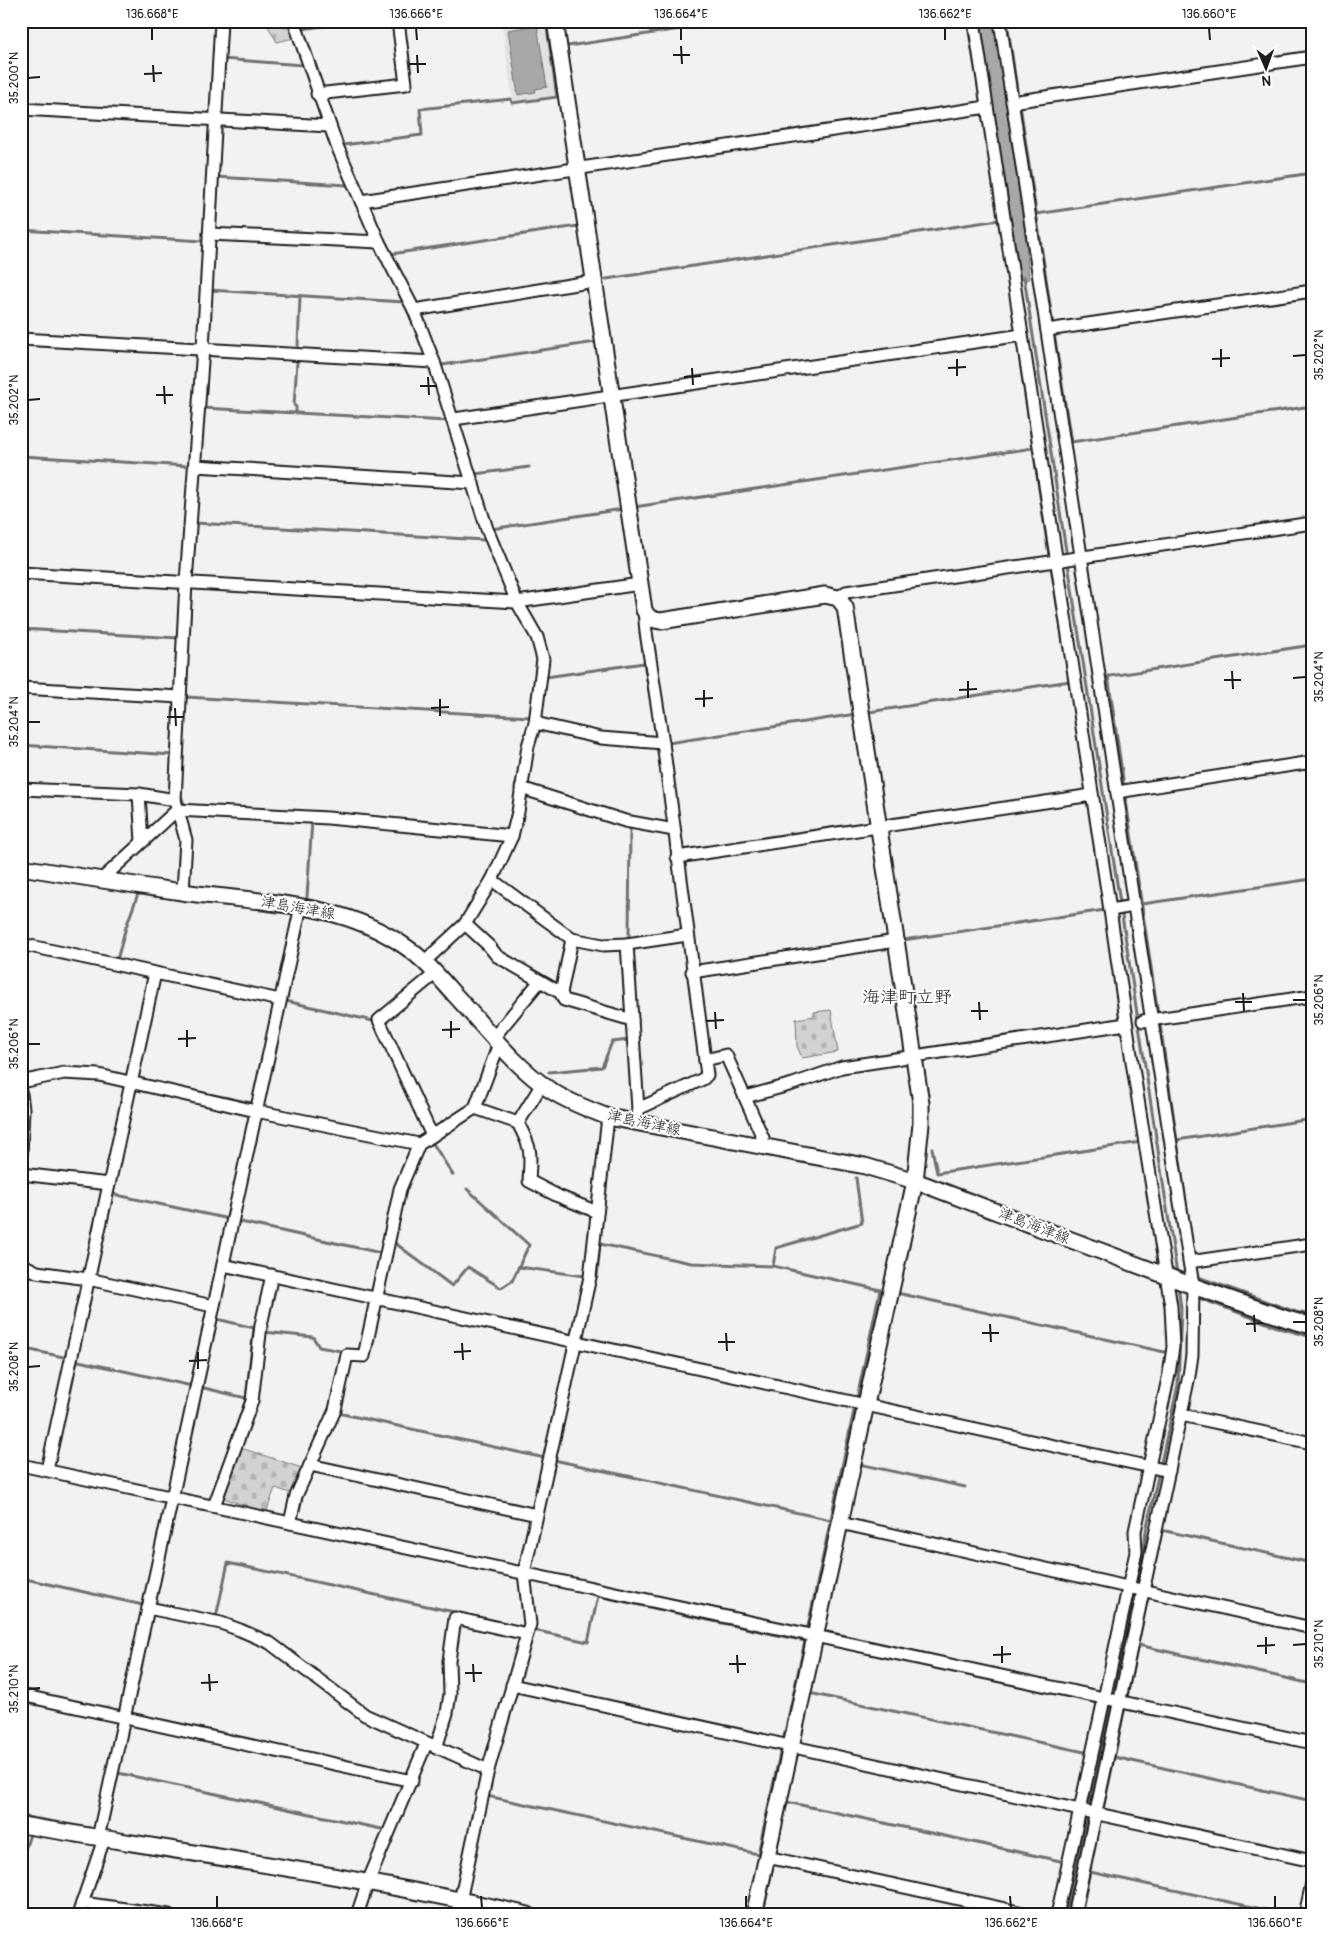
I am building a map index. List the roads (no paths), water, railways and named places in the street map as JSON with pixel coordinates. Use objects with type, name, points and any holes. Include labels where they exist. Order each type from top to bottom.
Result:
[{"type":"street","points":[[183,892],[186,840],[176,805],[180,697],[186,582],[203,348],[221,21]]},
{"type":"street","points":[[294,21],[329,126],[360,201],[414,310],[454,419],[487,530],[518,602],[537,637],[543,659],[535,723],[528,746],[518,812],[512,836],[492,880],[465,924],[424,962]]},
{"type":"street","points":[[318,94],[406,84],[398,21]]},
{"type":"street","points":[[555,21],[644,610],[707,1075],[638,1116],[627,944]]},
{"type":"street","points":[[974,21],[1058,562],[1092,795],[1112,909],[1126,1024],[1169,1277],[1171,1306],[1173,1347],[1169,1374],[1151,1467],[1135,1532],[1136,1589],[1088,1812],[1074,1915]]},
{"type":"street","points":[[1000,21],[1047,330],[1079,559],[1117,792],[1147,1021],[1193,1286],[1192,1355],[1181,1415],[1136,1589],[1088,1812],[1058,1915]]},
{"type":"street","points":[[1012,102],[1312,57]]},
{"type":"street","points":[[360,201],[987,107]]},
{"type":"street","points":[[21,109],[329,126]]},
{"type":"street","points":[[209,234],[379,242]]},
{"type":"street","points":[[414,310],[595,281]]},
{"type":"street","points":[[1047,330],[1312,290]]},
{"type":"street","points":[[454,419],[1022,335]]},
{"type":"street","points":[[21,339],[434,362]]},
{"type":"street","points":[[194,466],[473,483]]},
{"type":"street","points":[[838,598],[846,592],[1312,523]]},
{"type":"street","points":[[21,573],[518,602],[640,584]]},
{"type":"street","points":[[644,610],[648,617],[661,621],[825,596],[838,598],[845,607],[920,1103],[921,1124],[915,1181],[754,1915]]},
{"type":"street","points":[[21,688],[180,697]]},
{"type":"street","points":[[535,723],[601,738],[663,743]]},
{"type":"street","points":[[1117,792],[1312,762]]},
{"type":"street","points":[[521,788],[625,821],[674,830]]},
{"type":"street","points":[[21,789],[139,794],[176,805],[512,836]]},
{"type":"street","points":[[139,794],[142,842]]},
{"type":"street","points":[[678,857],[1092,795]]},
{"type":"street","points":[[101,880],[142,842],[176,805]]},
{"type":"street","name":"津島海津線","points":[[21,867],[183,892],[301,906],[332,912],[380,931],[406,947],[436,973],[519,1064],[542,1084],[576,1104],[608,1117],[638,1116],[762,1145],[866,1166],[915,1181],[1193,1286],[1312,1326]]},
{"type":"street","points":[[492,880],[572,939],[604,945],[627,944],[687,935]]},
{"type":"street","points":[[78,1915],[101,1838],[124,1718],[301,906]]},
{"type":"street","points":[[1112,909],[1131,907]]},
{"type":"street","points":[[465,924],[497,956],[561,992]]},
{"type":"street","points":[[572,939],[561,992],[564,1000],[632,1020]]},
{"type":"street","points":[[692,972],[896,940]]},
{"type":"street","points":[[21,944],[280,1000]]},
{"type":"street","points":[[47,1470],[155,972]]},
{"type":"street","points":[[432,1136],[379,1020],[436,973]]},
{"type":"street","points":[[290,1523],[296,1496],[335,1410],[347,1355],[364,1356],[400,1189],[419,1144],[475,1108],[496,1041],[540,981]]},
{"type":"street","points":[[1147,1021],[1312,996]]},
{"type":"street","points":[[745,1097],[793,1084],[842,1067],[1126,1024]]},
{"type":"street","points":[[705,1060],[726,1055],[763,1138],[762,1145]]},
{"type":"street","points":[[21,1082],[64,1073],[100,1075],[131,1084],[419,1144]]},
{"type":"street","points":[[518,1123],[542,1084]]},
{"type":"street","points":[[21,1094],[23,1109],[21,1155]]},
{"type":"street","points":[[475,1108],[518,1123],[530,1145],[529,1181],[558,1196],[597,1212]]},
{"type":"street","points":[[457,1915],[488,1770],[530,1624],[524,1573],[590,1277],[608,1117]]},
{"type":"street","points":[[21,1174],[109,1184]]},
{"type":"street","points":[[1189,1262],[1312,1244]]},
{"type":"street","points":[[21,1264],[37,1272],[88,1279],[214,1306]]},
{"type":"street","points":[[223,1265],[1167,1470]]},
{"type":"street","points":[[214,1506],[252,1401],[261,1325],[272,1275]]},
{"type":"street","points":[[1181,1415],[1312,1443]]},
{"type":"street","points":[[21,1465],[1312,1743]]},
{"type":"street","points":[[310,1465],[537,1515]]},
{"type":"street","points":[[840,1523],[1312,1628]]},
{"type":"street","points":[[148,1608],[221,1623],[270,1643],[365,1715],[488,1770]]},
{"type":"street","points":[[357,1915],[368,1882],[412,1781],[447,1713],[450,1694],[449,1661],[455,1618],[527,1634]]},
{"type":"street","points":[[512,1685],[1312,1861]]},
{"type":"street","points":[[21,1696],[412,1781]]},
{"type":"street","points":[[21,1825],[368,1882],[528,1915]]},
{"type":"street","points":[[766,1857],[1032,1915]]},
{"type":"street","points":[[1305,1915],[1312,1884]]},
{"type":"street","points":[[82,1903],[169,1915]]},
{"type":"waterway","points":[[303,29],[354,21]]},
{"type":"waterway","points":[[343,145],[422,135],[420,109],[511,99],[512,103],[557,97],[546,21]]},
{"type":"waterway","points":[[568,46],[733,21]]},
{"type":"waterway","points":[[967,21],[976,72]]},
{"type":"waterway","points":[[1007,21],[1018,97]]},
{"type":"waterway","points":[[222,59],[303,65]]},
{"type":"waterway","points":[[1020,105],[1053,325]]},
{"type":"waterway","points":[[1036,214],[1312,173]]},
{"type":"waterway","points":[[216,177],[347,185]]},
{"type":"waterway","points":[[600,280],[999,220]]},
{"type":"waterway","points":[[391,254],[579,227]]},
{"type":"waterway","points":[[21,230],[203,241]]},
{"type":"waterway","points":[[584,263],[586,279]]},
{"type":"waterway","points":[[1024,277],[1177,1274]]},
{"type":"waterway","points":[[587,286],[591,312]]},
{"type":"waterway","points":[[209,290],[404,302]]},
{"type":"waterway","points":[[298,346],[300,297]]},
{"type":"waterway","points":[[1054,333],[1071,442],[1312,406]]},
{"type":"waterway","points":[[442,365],[596,342],[595,338]]},
{"type":"waterway","points":[[1019,354],[1049,556]]},
{"type":"waterway","points":[[296,412],[294,405],[297,362]]},
{"type":"waterway","points":[[203,408],[448,421]]},
{"type":"waterway","points":[[634,507],[1033,448]]},
{"type":"waterway","points":[[21,456],[189,466]]},
{"type":"waterway","points":[[476,477],[475,474],[529,467]]},
{"type":"waterway","points":[[491,526],[491,529],[623,509]]},
{"type":"waterway","points":[[195,523],[484,540]]},
{"type":"waterway","points":[[1051,567],[1066,660]]},
{"type":"waterway","points":[[21,629],[178,638]]},
{"type":"waterway","points":[[1104,677],[1312,645]]},
{"type":"waterway","points":[[546,677],[644,663],[652,706]]},
{"type":"waterway","points":[[1108,676],[1124,786]]},
{"type":"waterway","points":[[869,712],[1070,681]]},
{"type":"waterway","points":[[185,699],[186,697],[530,717],[531,713]]},
{"type":"waterway","points":[[668,743],[856,714]]},
{"type":"waterway","points":[[21,745],[173,755]]},
{"type":"waterway","points":[[180,793],[184,804]]},
{"type":"waterway","points":[[1125,794],[1158,1014]]},
{"type":"waterway","points":[[307,897],[312,820]]},
{"type":"waterway","points":[[629,939],[630,826]]},
{"type":"waterway","points":[[1142,904],[1312,879]]},
{"type":"waterway","points":[[117,960],[126,927],[138,894],[140,894]]},
{"type":"waterway","points":[[146,895],[242,907]]},
{"type":"waterway","points":[[260,910],[294,914]]},
{"type":"waterway","points":[[903,940],[1105,910]]},
{"type":"waterway","points":[[286,1001],[373,1021],[378,1032]]},
{"type":"waterway","points":[[1160,1024],[1194,1257]]},
{"type":"waterway","points":[[549,1072],[602,1067],[612,1042],[629,1040]]},
{"type":"waterway","points":[[179,1088],[252,1103]]},
{"type":"waterway","points":[[1177,1140],[1312,1119]]},
{"type":"waterway","points":[[932,1148],[937,1173],[1141,1142],[1140,1140]]},
{"type":"waterway","points":[[432,1142],[453,1175]]},
{"type":"waterway","points":[[773,1266],[776,1248],[862,1223],[856,1178]]},
{"type":"waterway","points":[[395,1243],[452,1286],[468,1267],[501,1288],[512,1281],[529,1245],[467,1189]]},
{"type":"waterway","points":[[112,1194],[229,1219]]},
{"type":"waterway","points":[[236,1221],[381,1253]]},
{"type":"waterway","points":[[594,1277],[597,1277],[600,1244],[691,1263],[773,1266],[885,1291]]},
{"type":"waterway","points":[[1196,1265],[1197,1275],[1201,1278],[1296,1312],[1312,1315]]},
{"type":"waterway","points":[[519,1267],[584,1276]]},
{"type":"waterway","points":[[1113,1697],[1144,1553],[1146,1531],[1178,1385],[1181,1309],[1178,1285]]},
{"type":"waterway","points":[[857,1398],[880,1290]]},
{"type":"waterway","points":[[897,1293],[1169,1353]]},
{"type":"waterway","points":[[1199,1298],[1280,1328],[1312,1337]]},
{"type":"waterway","points":[[217,1317],[217,1319],[254,1328],[246,1399],[228,1452]]},
{"type":"waterway","points":[[264,1332],[313,1337],[319,1347],[341,1351],[342,1356]]},
{"type":"waterway","points":[[21,1348],[68,1358]]},
{"type":"waterway","points":[[74,1360],[192,1386]]},
{"type":"waterway","points":[[331,1411],[329,1410],[335,1384]]},
{"type":"waterway","points":[[200,1387],[246,1398]]},
{"type":"waterway","points":[[807,1631],[855,1406]]},
{"type":"waterway","points":[[338,1413],[545,1458]]},
{"type":"waterway","points":[[554,1460],[831,1520]]},
{"type":"waterway","points":[[859,1464],[965,1487]]},
{"type":"waterway","points":[[1161,1530],[1312,1563]]},
{"type":"waterway","points":[[1150,1586],[1162,1531]]},
{"type":"waterway","points":[[212,1616],[216,1617],[228,1563],[459,1613]]},
{"type":"waterway","points":[[21,1578],[143,1605]]},
{"type":"waterway","points":[[533,1630],[588,1642],[598,1596],[805,1641],[783,1741]]},
{"type":"waterway","points":[[1127,1697],[1148,1596]]},
{"type":"waterway","points":[[155,1603],[172,1607]]},
{"type":"waterway","points":[[474,1617],[523,1627]]},
{"type":"waterway","points":[[828,1632],[1100,1692]]},
{"type":"waterway","points":[[1138,1645],[1312,1684]]},
{"type":"waterway","points":[[809,1691],[809,1693],[1089,1753]]},
{"type":"waterway","points":[[1088,1809],[1111,1703]]},
{"type":"waterway","points":[[1103,1810],[1125,1707]]},
{"type":"waterway","points":[[487,1796],[758,1854],[781,1749]]},
{"type":"waterway","points":[[1114,1757],[1312,1801]]},
{"type":"waterway","points":[[107,1825],[118,1773],[386,1830]]},
{"type":"waterway","points":[[775,1855],[787,1802],[1065,1862]]},
{"type":"waterway","points":[[1065,1915],[1087,1815]]},
{"type":"waterway","points":[[21,1816],[90,1828]]},
{"type":"waterway","points":[[1081,1915],[1101,1818]]},
{"type":"waterway","points":[[21,1862],[30,1834],[32,1834]]},
{"type":"waterway","points":[[73,1841],[91,1844]]},
{"type":"waterway","points":[[109,1847],[247,1870]]},
{"type":"waterway","points":[[770,1915],[763,1913],[774,1861]]},
{"type":"waterway","points":[[263,1872],[301,1878]]},
{"type":"waterway","points":[[1090,1872],[1290,1915]]},
{"type":"district","name":"海津町立野","points":[[907,997]]}]
